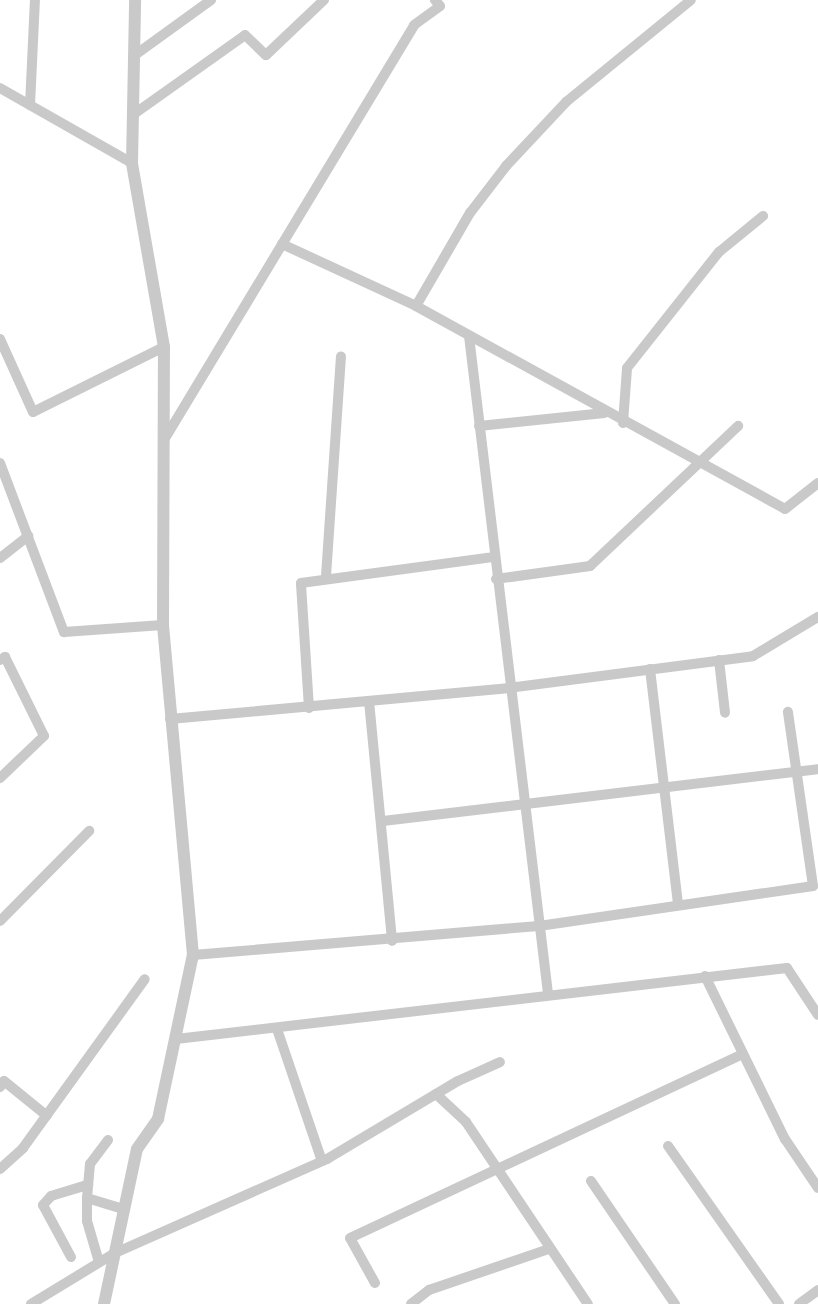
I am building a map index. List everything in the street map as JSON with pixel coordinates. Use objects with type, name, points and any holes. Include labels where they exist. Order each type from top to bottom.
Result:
[{"type":"street","points":[[30,105],[35,0]]},
{"type":"street","points":[[104,1304],[137,1149],[158,1119],[193,955],[163,625],[164,347],[132,163],[135,0]]},
{"type":"street","points":[[135,55],[211,0]]},
{"type":"street","points":[[134,114],[245,35],[266,55],[324,0]]},
{"type":"street","points":[[163,442],[414,25],[440,6],[435,0]]},
{"type":"street","points":[[416,306],[470,213],[506,166],[566,102],[691,0]]},
{"type":"street","points":[[0,88],[132,163]]},
{"type":"street","points":[[623,423],[627,368],[719,252],[763,216]]},
{"type":"street","points":[[282,244],[416,306],[623,423],[785,509],[818,483]]},
{"type":"street","points":[[469,336],[508,688],[548,994]]},
{"type":"street","points":[[0,339],[33,412],[164,347]]},
{"type":"street","points":[[326,576],[341,357]]},
{"type":"street","points":[[479,426],[606,413]]},
{"type":"street","points":[[496,579],[590,566],[738,426]]},
{"type":"street","points":[[0,463],[64,632],[163,625]]},
{"type":"street","points":[[0,558],[28,536]]},
{"type":"street","points":[[309,708],[301,583],[326,576],[494,557]]},
{"type":"street","points":[[170,719],[508,688],[753,656],[818,617]]},
{"type":"street","points":[[0,660],[5,657],[44,736],[0,778]]},
{"type":"street","points":[[719,660],[725,713]]},
{"type":"street","points":[[650,669],[678,905]]},
{"type":"street","points":[[369,701],[383,821],[392,941]]},
{"type":"street","points":[[193,955],[392,941],[539,926],[813,886],[788,712]]},
{"type":"street","points":[[383,821],[818,769]]},
{"type":"street","points":[[0,921],[89,831]]},
{"type":"street","points":[[176,1039],[787,968],[817,1010]]},
{"type":"street","points":[[705,976],[741,1055],[818,1188]]},
{"type":"street","points":[[0,1169],[47,1116],[145,979]]},
{"type":"street","points":[[277,1029],[322,1161]]},
{"type":"street","points":[[375,1283],[350,1238],[492,1168],[741,1055]]},
{"type":"street","points":[[31,1304],[115,1253],[322,1161],[436,1094],[500,1062]]},
{"type":"street","points":[[1,1081],[47,1116]]},
{"type":"street","points":[[436,1094],[466,1122],[492,1168],[588,1304]]},
{"type":"street","points":[[99,1262],[87,1221],[87,1198],[90,1164],[108,1140]]},
{"type":"street","points":[[668,1146],[779,1304]]},
{"type":"street","points":[[591,1181],[675,1304]]},
{"type":"street","points":[[71,1257],[43,1205],[51,1196],[88,1185]]},
{"type":"street","points":[[87,1198],[124,1209]]},
{"type":"street","points":[[411,1304],[429,1290],[549,1249]]},
{"type":"street","points":[[799,1304],[818,1290]]}]
